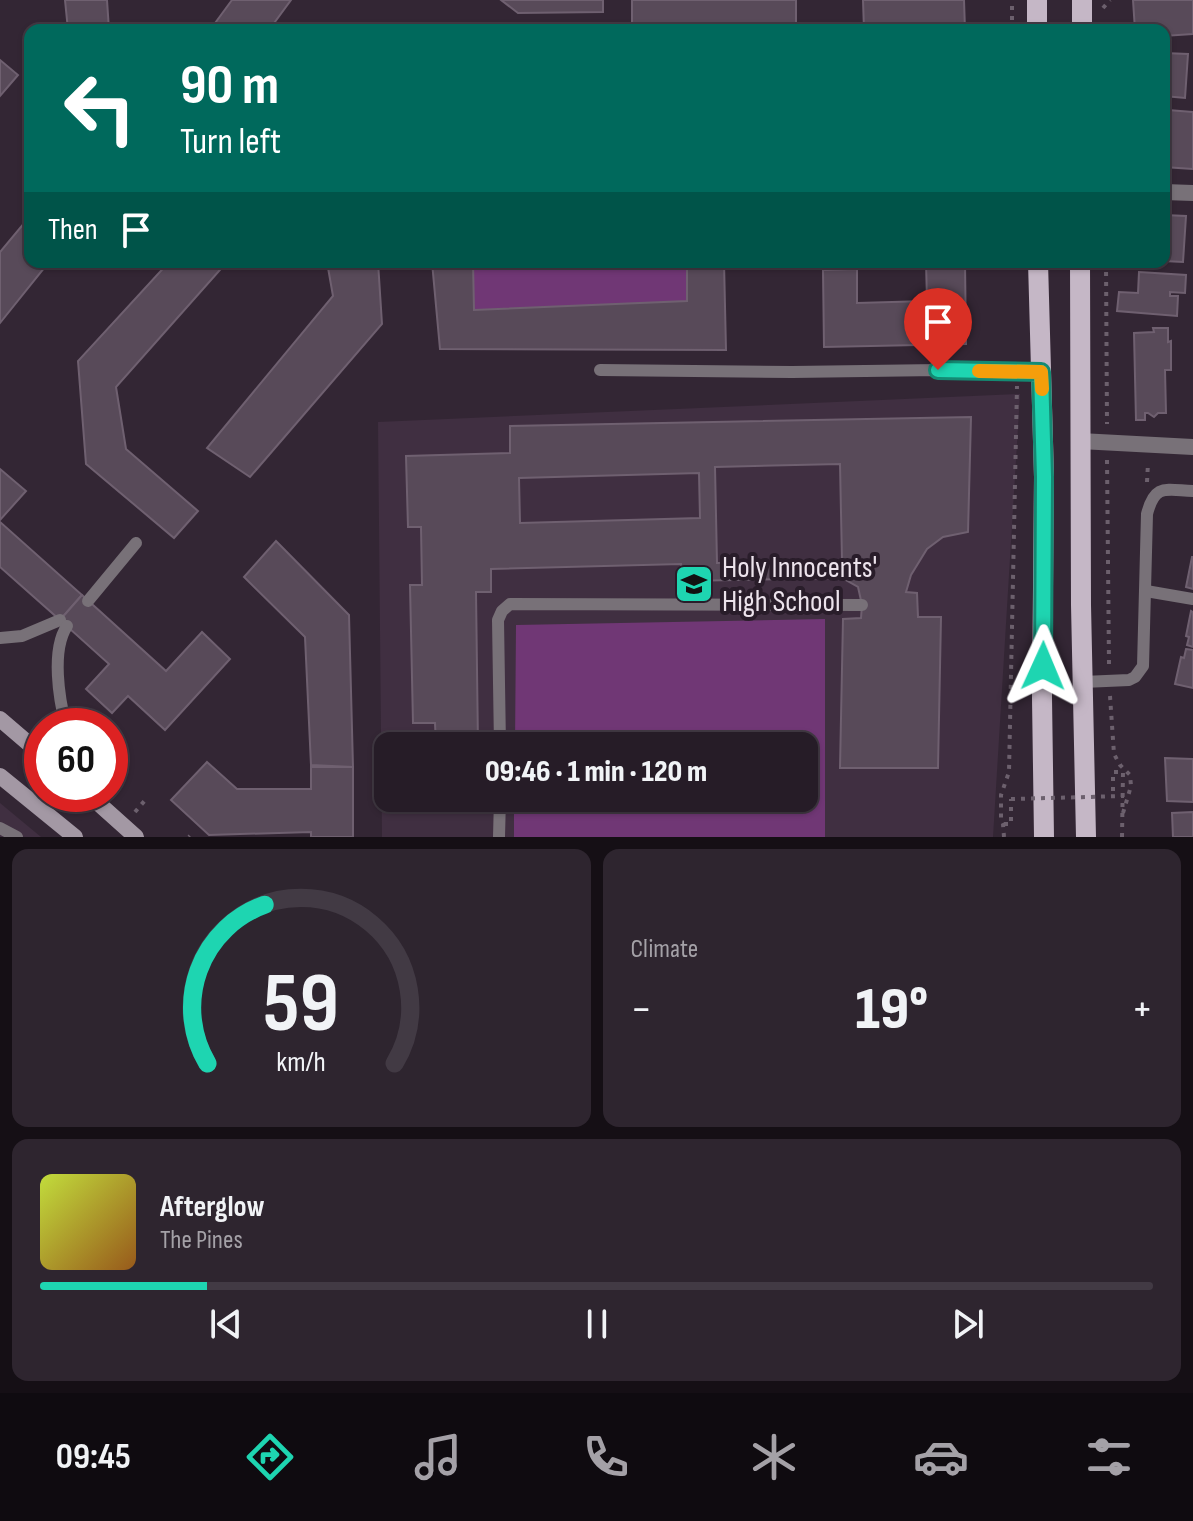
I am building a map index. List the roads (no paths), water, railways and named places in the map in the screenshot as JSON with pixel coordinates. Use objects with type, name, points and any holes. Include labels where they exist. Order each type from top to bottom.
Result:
[{"type":"main road","points":[[1037,0],[1037,24]]},
{"type":"main road","points":[[1082,0],[1082,24]]},
{"type":"main road","points":[[1038,268],[1044,477],[1044,837]]},
{"type":"main road","points":[[1080,268],[1086,837]]},
{"type":"main road","points":[[0,719],[24,740]]},
{"type":"main road","points":[[0,776],[75,837]]},
{"type":"main road","points":[[109,812],[136,837]]},
{"type":"street","points":[[1170,192],[1193,193]]},
{"type":"street","points":[[1080,441],[1193,447]]},
{"type":"lane","points":[[600,370],[1041,372]]},
{"type":"lane","points":[[1083,682],[1129,680],[1143,666],[1147,514],[1152,498],[1160,491],[1193,491]]},
{"type":"lane","points":[[85,598],[133,542]]},
{"type":"lane","points":[[1146,591],[1193,599]]},
{"type":"lane","points":[[500,732],[498,620],[510,604],[862,605]]},
{"type":"lane","points":[[0,638],[63,627],[58,666],[61,708]]},
{"type":"lane","points":[[499,837],[500,812]]},
{"type":"lane","points":[[0,828],[17,837]]},
{"type":"place","name":"Holy Innocents' High School","points":[[694,584]]}]
